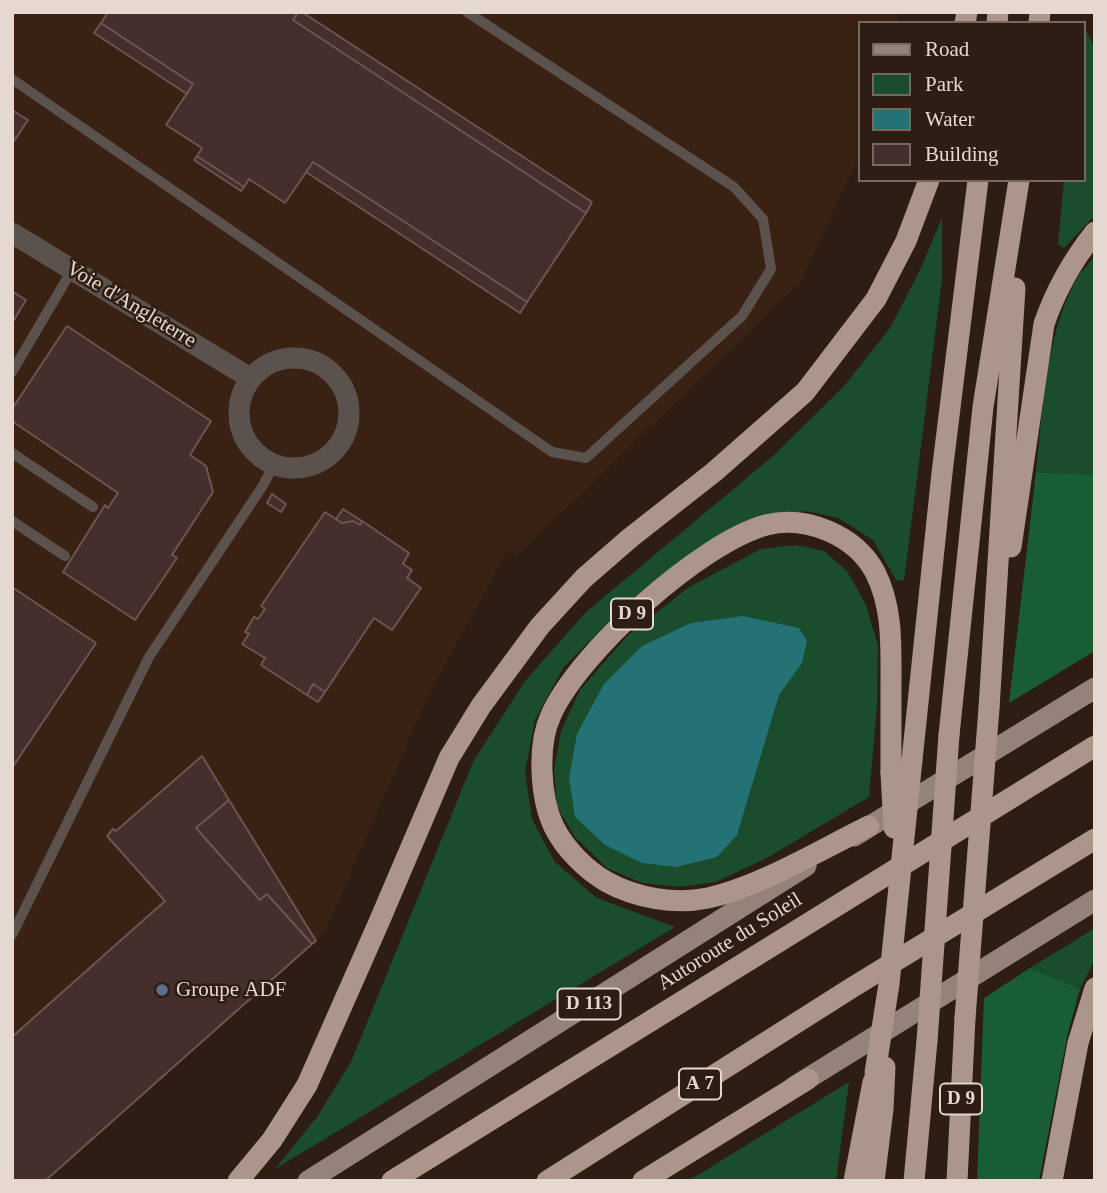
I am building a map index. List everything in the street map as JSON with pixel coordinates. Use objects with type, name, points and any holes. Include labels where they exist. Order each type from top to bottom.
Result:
[{"type":"highway","points":[[238,1181],[272,1140],[307,1085],[449,758],[481,706],[540,626],[584,578],[714,472],[805,392],[876,299],[906,241],[928,182]]},
{"type":"highway","name":"D 9","points":[[874,1181],[883,1109],[880,1070],[897,904],[942,473],[978,182]]},
{"type":"highway","name":"D 9","points":[[957,1181],[965,1018],[989,709],[1020,182]]},
{"type":"highway","name":"D 9","points":[[914,1181],[949,735],[983,407],[1020,182]]},
{"type":"highway","points":[[989,709],[1044,324],[1056,291],[1075,257],[1095,232]]},
{"type":"highway","name":"D 9","points":[[869,826],[769,875],[706,899],[669,900],[629,891],[596,876],[583,865],[559,837],[549,817],[543,790],[542,754],[550,716],[575,673],[618,625],[725,543],[766,525],[794,522],[828,530],[855,547],[873,569],[884,592],[891,626],[891,773],[897,904]]},
{"type":"highway","name":"Autoroute du Soleil","points":[[392,1181],[1095,747]]},
{"type":"highway","name":"A 7","points":[[547,1181],[853,987],[1095,839]]},
{"type":"highway","points":[[1052,1181],[1078,1043],[1095,988]]},
{"type":"highway","points":[[854,1181],[880,1070]]},
{"type":"highway","points":[[643,1181],[808,1079]]},
{"type":"main road","name":"D 113","points":[[308,1181],[869,826],[1095,688]]},
{"type":"main road","points":[[631,1181],[808,1079],[1095,900]]},
{"type":"street","name":"Voie d'Angleterre","points":[[12,233],[250,378]]},
{"type":"street","points":[[287,357],[306,358],[330,370],[342,385],[349,403],[349,419],[344,438],[332,454],[312,466],[292,469],[274,465],[255,453],[243,437],[238,418],[239,401],[250,378],[268,363],[287,357]]},
{"type":"lane","points":[[12,79],[552,452],[586,458],[743,316],[771,269],[763,219],[734,187],[467,12]]},
{"type":"lane","points":[[12,372],[72,270]]},
{"type":"lane","points":[[12,453],[93,507]]},
{"type":"lane","points":[[12,935],[149,657],[274,465]]},
{"type":"lane","points":[[12,521],[65,556]]},
{"type":"shaded area","points":[[12,12],[900,12],[898,21],[858,21],[858,159],[800,283],[517,556],[508,551],[430,692],[325,932],[45,1181],[12,1181]]},
{"type":"green space","points":[[1086,31],[1095,48],[1095,215],[1064,248],[1058,244],[1064,182],[1086,182]]},
{"type":"green space","points":[[942,218],[942,279],[904,581],[896,580],[873,540],[838,518],[806,511],[762,518],[715,538],[630,600],[563,668],[535,720],[525,772],[532,819],[554,861],[597,898],[675,927],[275,1169],[317,1117],[351,1062],[473,762],[525,681],[586,612],[773,456],[845,385],[890,328],[921,268]]},
{"type":"green space","points":[[1095,256],[1095,475],[1036,472],[1047,375],[1057,327],[1077,279]]},
{"type":"green space","points":[[1036,472],[1095,475],[1095,651],[1009,703]]},
{"type":"green space","points":[[795,545],[824,551],[847,571],[866,605],[878,646],[877,705],[869,797],[765,859],[716,882],[679,887],[642,883],[607,868],[574,836],[557,806],[554,769],[561,731],[580,690],[628,635],[689,587],[761,549]]},
{"type":"green space","points":[[1095,928],[1095,959],[1080,989],[1030,968]]},
{"type":"green space","points":[[1030,968],[1080,989],[1068,1033],[1039,1181],[977,1181],[984,998]]},
{"type":"green space","points":[[849,1082],[836,1181],[688,1181]]},
{"type":"water","points":[[743,616],[799,628],[807,641],[802,663],[779,695],[737,835],[717,857],[676,867],[642,863],[605,845],[575,817],[569,778],[577,734],[604,684],[642,646],[691,623]]},
{"type":"building","points":[[108,12],[298,12],[293,20],[586,213],[527,302],[313,162],[285,203],[249,179],[244,187],[197,156],[202,148],[166,125],[193,84],[101,23]]},
{"type":"building","points":[[298,12],[302,12],[592,202],[586,213],[293,20]]},
{"type":"building","points":[[101,23],[193,84],[187,94],[94,33]]},
{"type":"building","points":[[12,110],[28,120],[12,144]]},
{"type":"building","points":[[197,156],[244,187],[241,191],[194,160]]},
{"type":"building","points":[[313,162],[527,302],[520,313],[306,172]]},
{"type":"building","points":[[12,291],[26,300],[12,323]]},
{"type":"building","points":[[67,326],[211,421],[190,455],[206,466],[213,492],[172,555],[177,558],[135,620],[63,572],[105,505],[108,508],[118,493],[12,421],[12,409]]},
{"type":"building","points":[[272,494],[286,504],[281,512],[267,503]]},
{"type":"building","points":[[343,509],[362,521],[360,525],[353,521],[342,523],[336,519]]},
{"type":"building","points":[[325,512],[342,523],[353,521],[360,525],[362,521],[409,553],[403,564],[412,570],[407,578],[421,588],[392,630],[374,618],[325,692],[313,684],[307,695],[261,665],[265,658],[242,644],[249,634],[245,632],[254,617],[258,619],[265,609],[261,606]]},
{"type":"building","points":[[12,587],[96,643],[12,768]]},
{"type":"building","points":[[313,684],[325,692],[318,702],[307,695]]},
{"type":"building","name":"Groupe ADF","points":[[202,756],[229,800],[196,828],[260,900],[267,894],[312,944],[45,1181],[12,1181],[12,1037],[165,901],[107,836]]},
{"type":"building","points":[[229,800],[316,941],[312,944],[267,894],[260,900],[196,828]]},
{"type":"place","name":"Groupe ADF","points":[[162,990]]}]
